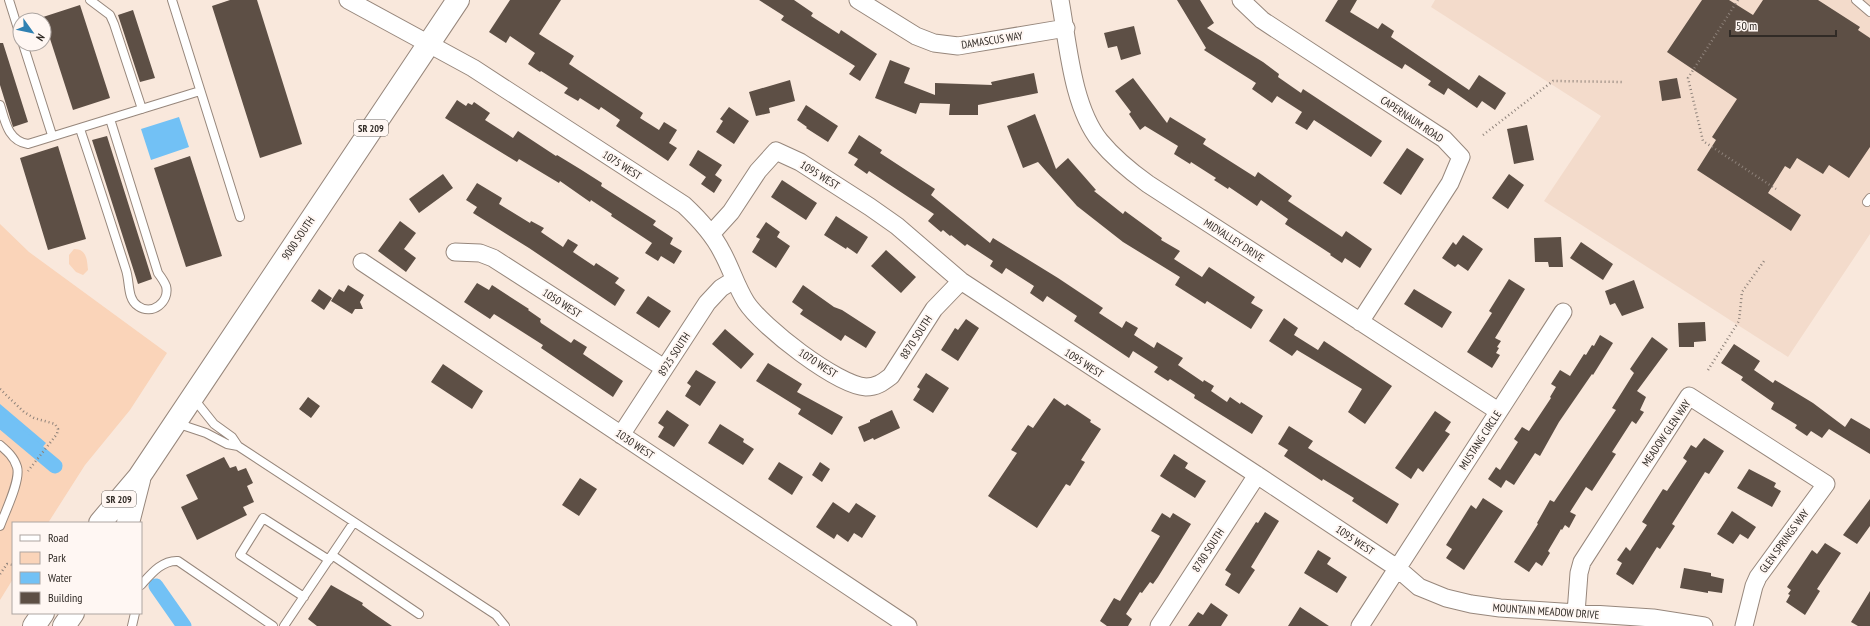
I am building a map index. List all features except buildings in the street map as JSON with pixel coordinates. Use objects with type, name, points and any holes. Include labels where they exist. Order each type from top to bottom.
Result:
[{"type":"main road","name":"9000 SOUTH","points":[[101,522],[139,477],[176,423],[427,43],[458,0]]},
{"type":"main road","name":"9000 SOUTH","points":[[128,522],[139,477]]},
{"type":"main road","points":[[34,626],[42,614]]},
{"type":"main road","points":[[64,626],[72,614]]},
{"type":"street","name":"1075 WEST","points":[[348,0],[472,68],[668,194],[688,210],[711,234],[722,252],[734,280],[746,302],[759,319],[772,332]]},
{"type":"street","name":"DAMASCUS WAY","points":[[858,0],[916,36],[934,43],[958,46],[1066,28]]},
{"type":"street","name":"MIDVALLEY DRIVE","points":[[1060,0],[1076,86],[1085,114],[1099,140],[1122,164],[1148,184],[1498,411]]},
{"type":"street","name":"CAPERNAUM ROAD","points":[[1241,0],[1262,20],[1444,139],[1461,158],[1450,183],[1360,322]]},
{"type":"street","name":"1095 WEST","points":[[711,234],[731,212],[758,171],[776,151],[800,162],[897,226],[961,281],[1257,474],[1397,568]]},
{"type":"street","name":"1050 WEST","points":[[455,252],[480,253],[493,258],[664,368]]},
{"type":"street","name":"1030 WEST","points":[[362,262],[908,626]]},
{"type":"street","name":"8925 SOUTH","points":[[621,435],[707,303],[721,288],[734,280]]},
{"type":"street","name":"8870 SOUTH","points":[[868,387],[881,384],[891,376],[934,309],[961,281]]},
{"type":"street","name":"MUSTANG CIRCLE","points":[[1360,626],[1563,312]]},
{"type":"street","name":"1070 WEST","points":[[772,332],[853,385],[868,387]]},
{"type":"street","name":"MEADOW GLEN WAY","points":[[1576,613],[1582,562],[1689,396],[1826,484]]},
{"type":"street","name":"8780 SOUTH","points":[[1159,626],[1257,474]]},
{"type":"street","name":"GLEN SPRINGS WAY","points":[[1744,626],[1754,586],[1758,577],[1826,484]]},
{"type":"street","name":"MOUNTAIN MEADOW DRIVE","points":[[1397,568],[1419,587],[1446,598],[1471,604],[1500,608],[1576,613],[1704,626]]},
{"type":"lane","points":[[9,0],[13,12]]},
{"type":"lane","points":[[90,0],[110,16],[114,24],[142,109]]},
{"type":"lane","points":[[172,0],[240,217]]},
{"type":"lane","points":[[1856,0],[1870,12]]},
{"type":"lane","points":[[26,52],[52,135]]},
{"type":"lane","points":[[0,105],[8,130],[17,141],[28,144],[52,135],[80,128],[200,91]]},
{"type":"lane","points":[[80,128],[127,272],[132,300],[142,308],[154,309],[161,305],[165,298],[167,291],[166,284],[158,273],[110,119]]},
{"type":"lane","points":[[192,398],[214,424],[232,437],[238,446]]},
{"type":"lane","points":[[176,423],[206,433],[227,444],[238,446],[496,615],[505,626]]},
{"type":"lane","points":[[0,445],[10,453],[17,467],[16,481],[0,526]]},
{"type":"lane","points":[[304,597],[240,555],[263,518],[419,614]]},
{"type":"lane","points":[[284,626],[354,522]]},
{"type":"lane","points":[[142,584],[153,571],[170,560],[178,561],[273,626]]},
{"type":"lane","points":[[132,626],[135,614]]},
{"type":"path","points":[[1738,0],[1688,78],[1703,141],[1776,189]]},
{"type":"path","points":[[1483,135],[1553,81],[1624,82]]},
{"type":"path","points":[[1708,370],[1739,321],[1742,292],[1764,261]]},
{"type":"path","points":[[0,389],[24,412],[34,418],[55,424],[58,429],[57,434],[32,465]]},
{"type":"path","points":[[0,574],[7,564],[12,565]]},
{"type":"shaded area","points":[[1435,0],[1870,0],[1870,234],[1788,357],[1544,201],[1601,116],[1431,7]]},
{"type":"green space","points":[[0,224],[29,252],[167,353],[130,410],[85,465],[49,522],[12,522],[12,581],[0,600]]},
{"type":"green space","points":[[74,249],[82,251],[86,256],[88,270],[83,275],[76,272],[69,264],[69,255]]},
{"type":"water","points":[[179,117],[189,147],[151,160],[141,129]]},
{"type":"water","points":[[0,404],[46,443],[34,457],[0,429]]},
{"type":"waterway","points":[[0,420],[55,466]]},
{"type":"waterway","points":[[156,586],[184,626]]}]
